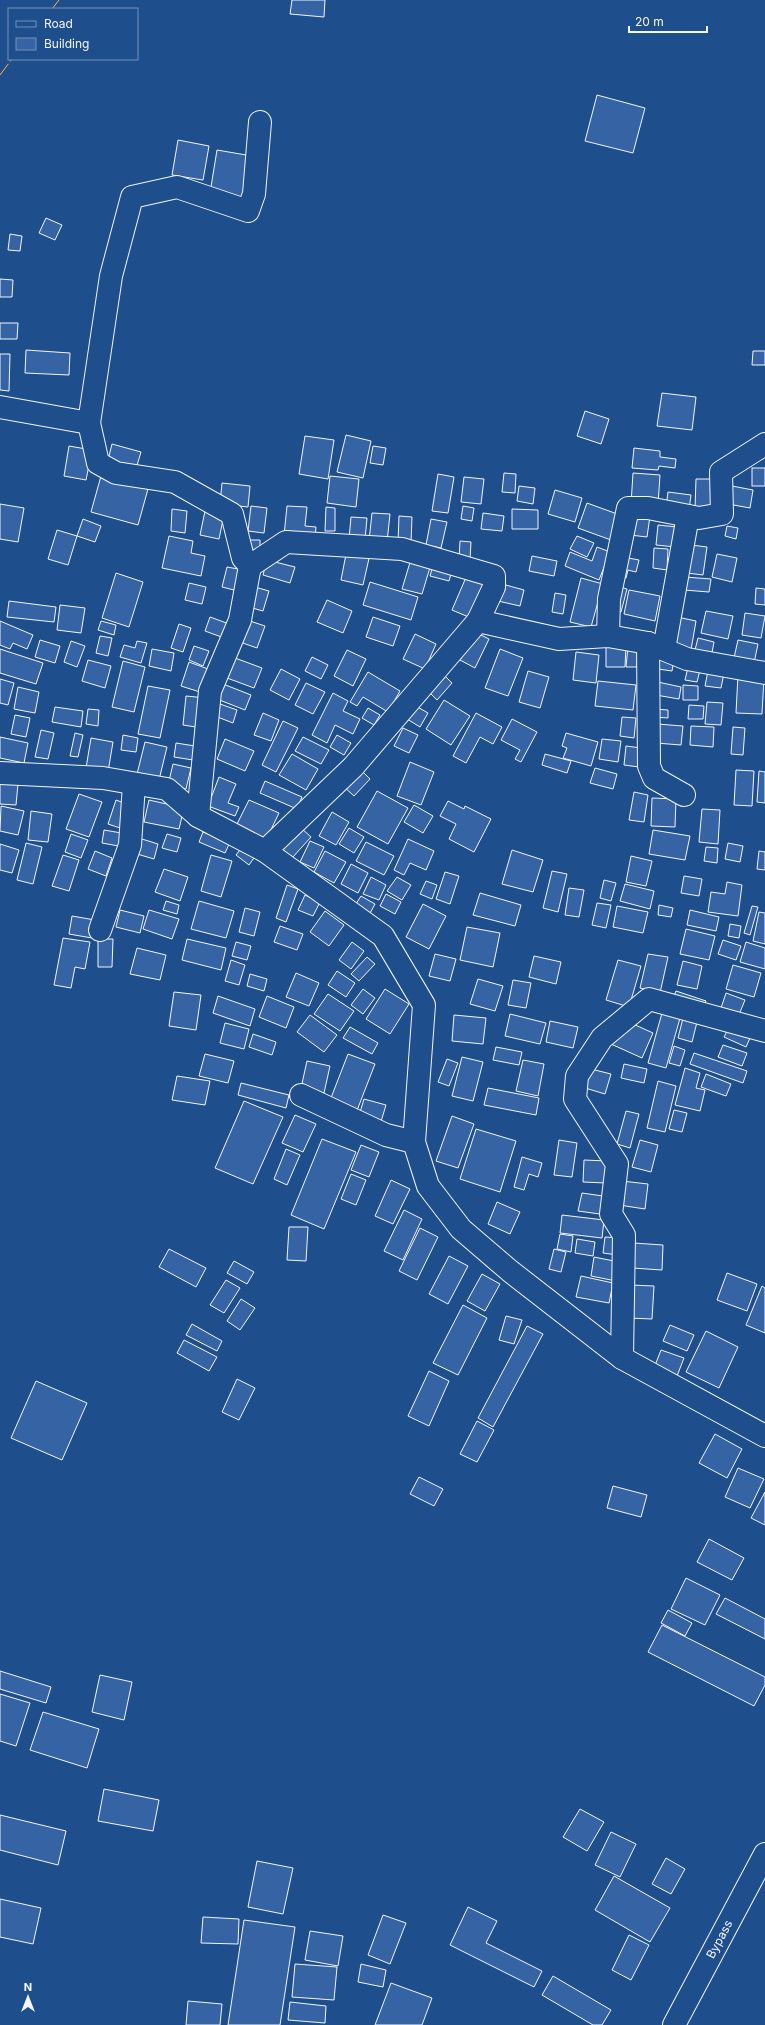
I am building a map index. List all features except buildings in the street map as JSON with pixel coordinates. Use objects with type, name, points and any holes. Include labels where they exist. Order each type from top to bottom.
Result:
[{"type":"street","points":[[250,566],[243,558],[232,514],[175,482],[116,472],[98,463],[89,423],[111,276],[132,197],[178,187],[248,211],[254,194],[260,122]]},
{"type":"street","points":[[0,407],[89,423]]},
{"type":"street","points":[[608,636],[609,598],[628,508],[648,508],[699,518],[722,514],[721,472],[765,444]]},
{"type":"street","points":[[684,795],[654,778],[649,766],[656,646],[688,516]]},
{"type":"street","points":[[198,816],[210,691],[240,620],[250,566],[286,542],[402,549],[494,576],[494,587],[478,621],[353,767],[265,851]]},
{"type":"street","points":[[478,621],[559,639],[608,636],[656,646],[687,659],[765,673]]},
{"type":"street","points":[[0,773],[102,778],[167,789],[198,816],[265,851],[383,936],[424,1005],[414,1142],[428,1186],[461,1229],[510,1271],[622,1358],[765,1436]]},
{"type":"street","points":[[100,930],[130,845],[134,784]]},
{"type":"street","points":[[622,1358],[624,1235],[611,1214],[617,1164],[575,1099],[577,1076],[602,1038],[649,999],[765,1031]]},
{"type":"street","points":[[301,1095],[386,1135],[414,1142]]},
{"type":"street","name":"Bypass","points":[[674,2025],[765,1854]]},
{"type":"power","points":[[53,8],[59,0]]},
{"type":"power","points":[[0,75],[11,60]]}]
